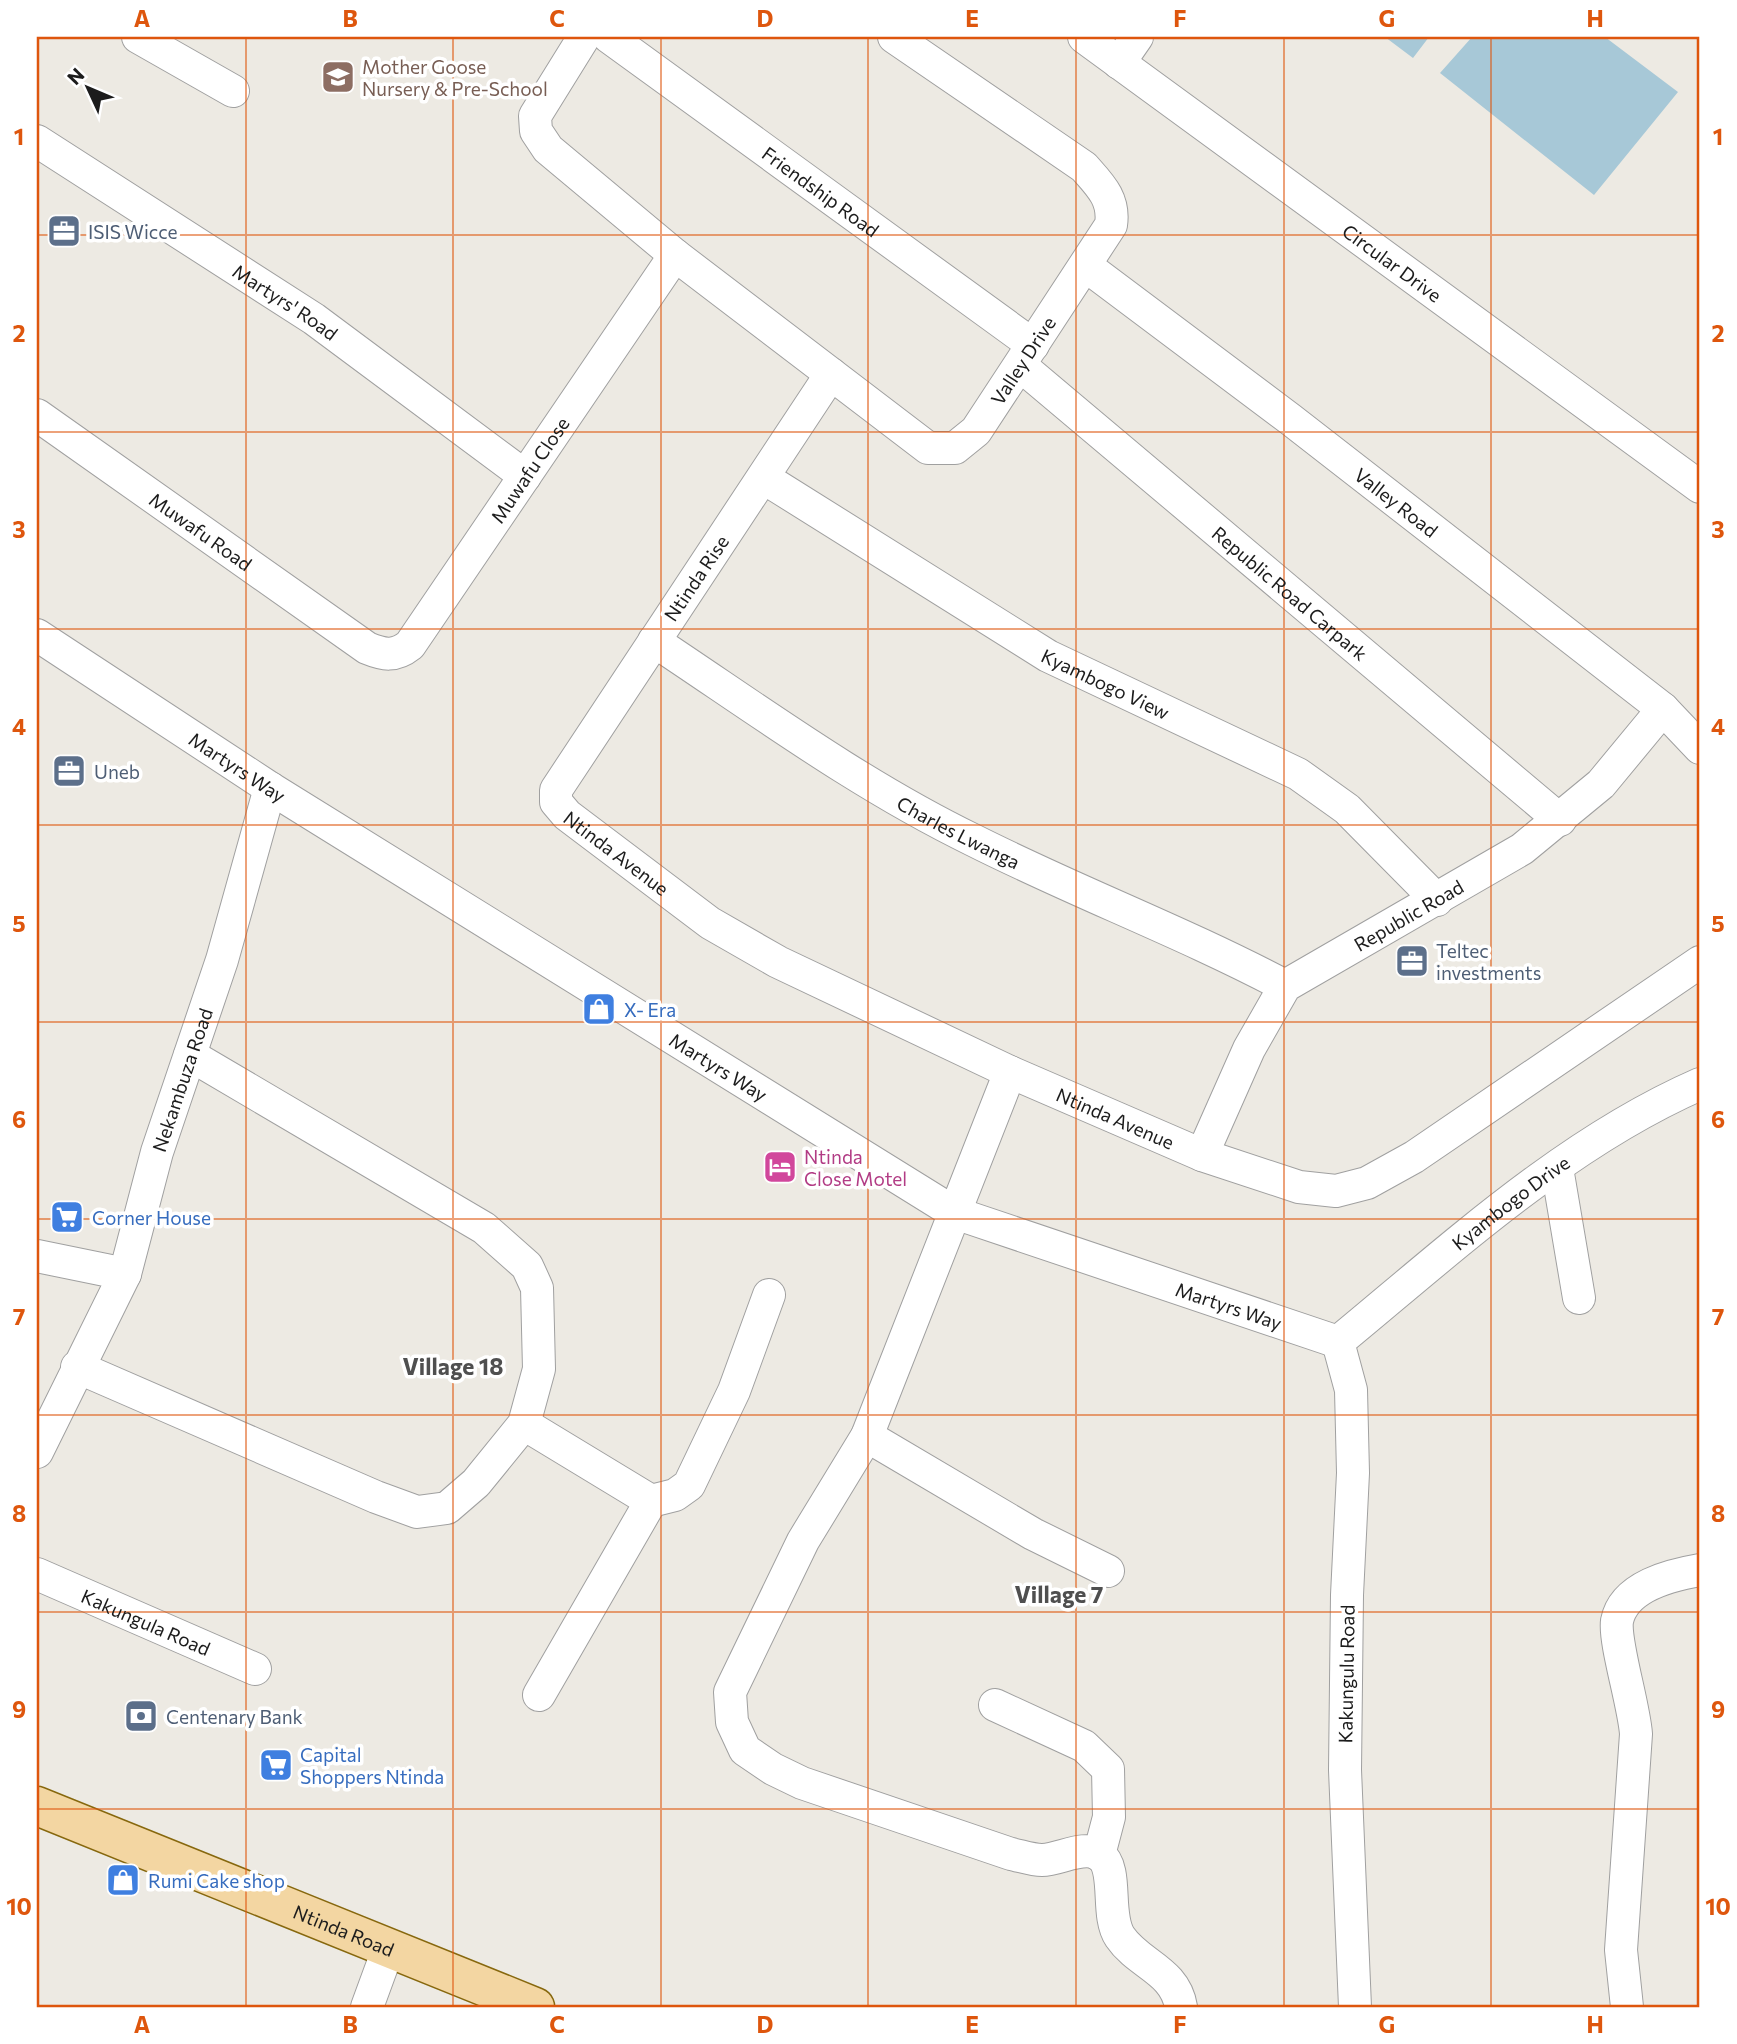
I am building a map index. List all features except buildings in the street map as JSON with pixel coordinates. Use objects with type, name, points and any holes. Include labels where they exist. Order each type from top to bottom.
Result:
[{"type":"main road","name":"Ntinda Road","points":[[37,1806],[535,2007]]},
{"type":"street","points":[[138,37],[233,91]]},
{"type":"street","name":"Valley Drive","points":[[584,37],[535,116],[536,131],[548,149],[675,255],[928,448],[955,449],[976,431],[1086,266],[1111,225],[1113,210],[1107,193],[1084,167],[894,37]]},
{"type":"street","name":"Friendship Road","points":[[609,37],[1027,355]]},
{"type":"street","name":"Circular Drive","points":[[1084,37],[1523,354],[1700,487]]},
{"type":"street","points":[[1119,63],[1137,37]]},
{"type":"street","name":"Martyrs' Road","points":[[37,141],[314,319],[525,476]]},
{"type":"street","name":"Muwafu Close","points":[[367,648],[383,655],[401,653],[410,645],[675,255]]},
{"type":"street","name":"Valley Road","points":[[1086,266],[1290,419],[1664,709],[1700,748]]},
{"type":"street","name":"Republic Road Carpark","points":[[1027,355],[1560,820]]},
{"type":"street","name":"Ntinda Rise","points":[[559,781],[831,374]]},
{"type":"street","name":"Muwafu Road","points":[[37,415],[367,648]]},
{"type":"street","name":"Kyambogo View","points":[[764,478],[1048,656],[1298,774],[1347,809],[1437,900]]},
{"type":"street","name":"Martyrs Way","points":[[37,635],[270,788],[956,1213],[1338,1342]]},
{"type":"street","name":"Charles Lwanga","points":[[654,641],[847,770],[972,841],[1218,951],[1285,986]]},
{"type":"street","name":"Republic Road","points":[[1285,986],[1522,849],[1601,784],[1664,709]]},
{"type":"street","name":"Ntinda Avenue","points":[[559,781],[556,802],[567,815],[710,923],[778,962],[1010,1072],[1202,1155],[1299,1187],[1336,1191],[1367,1183],[1414,1157],[1700,962]]},
{"type":"street","name":"Nekambuza Road","points":[[77,1367],[125,1274],[157,1152],[222,960],[270,788]]},
{"type":"street","points":[[1202,1155],[1249,1049],[1285,986]]},
{"type":"street","points":[[37,1452],[77,1367],[376,1497],[417,1512],[447,1508],[476,1483],[524,1424],[539,1369],[537,1288],[527,1266],[484,1228],[190,1055]]},
{"type":"street","points":[[1010,1072],[867,1436],[803,1541],[730,1692],[732,1722],[746,1750],[802,1783],[1011,1854],[1042,1860],[1086,1851],[1099,1855],[1107,1865],[1113,1922],[1120,1937],[1171,1980],[1181,2007]]},
{"type":"street","name":"Kyambogo Drive","points":[[1338,1342],[1558,1168],[1644,1112],[1700,1084]]},
{"type":"street","points":[[1558,1168],[1579,1298]]},
{"type":"street","points":[[37,1255],[125,1274]]},
{"type":"street","points":[[524,1424],[651,1501],[675,1495],[689,1485],[734,1391],[769,1295]]},
{"type":"street","name":"Kakungulu Road","points":[[1338,1342],[1351,1390],[1353,1473],[1347,1595],[1345,1770],[1355,2007]]},
{"type":"street","points":[[867,1436],[1033,1534],[1108,1571]]},
{"type":"street","points":[[539,1695],[651,1501]]},
{"type":"street","points":[[1627,2007],[1621,1950],[1636,1734],[1635,1711],[1618,1619],[1628,1601],[1642,1588],[1679,1573],[1700,1570]]},
{"type":"street","name":"Kakungula Road","points":[[37,1574],[255,1669]]},
{"type":"street","points":[[995,1706],[1084,1746],[1108,1769],[1110,1816],[1099,1855]]},
{"type":"street","points":[[367,2007],[389,1947]]},
{"type":"water","points":[[1385,37],[1429,37],[1413,58]]},
{"type":"water","points":[[1472,37],[1605,37],[1678,92],[1594,195],[1440,73]]},
{"type":"place","name":"Mother Goose Nursery & Pre-School","points":[[338,77]]},
{"type":"place","name":"ISIS Wicce","points":[[64,231]]},
{"type":"place","name":"Uneb","points":[[69,771]]},
{"type":"place","name":"Teltec investments","points":[[1412,961]]},
{"type":"place","name":"X- Era","points":[[599,1009]]},
{"type":"place","name":"Ntinda Close Motel","points":[[780,1167]]},
{"type":"place","name":"Corner House","points":[[67,1217]]},
{"type":"place","name":"Centenary Bank","points":[[141,1716]]},
{"type":"place","name":"Capital Shoppers Ntinda","points":[[276,1765]]},
{"type":"place","name":"Rumi Cake shop","points":[[123,1880]]},
{"type":"district","name":"Village 18","points":[[453,1366]]},
{"type":"district","name":"Village 7","points":[[1059,1594]]}]
